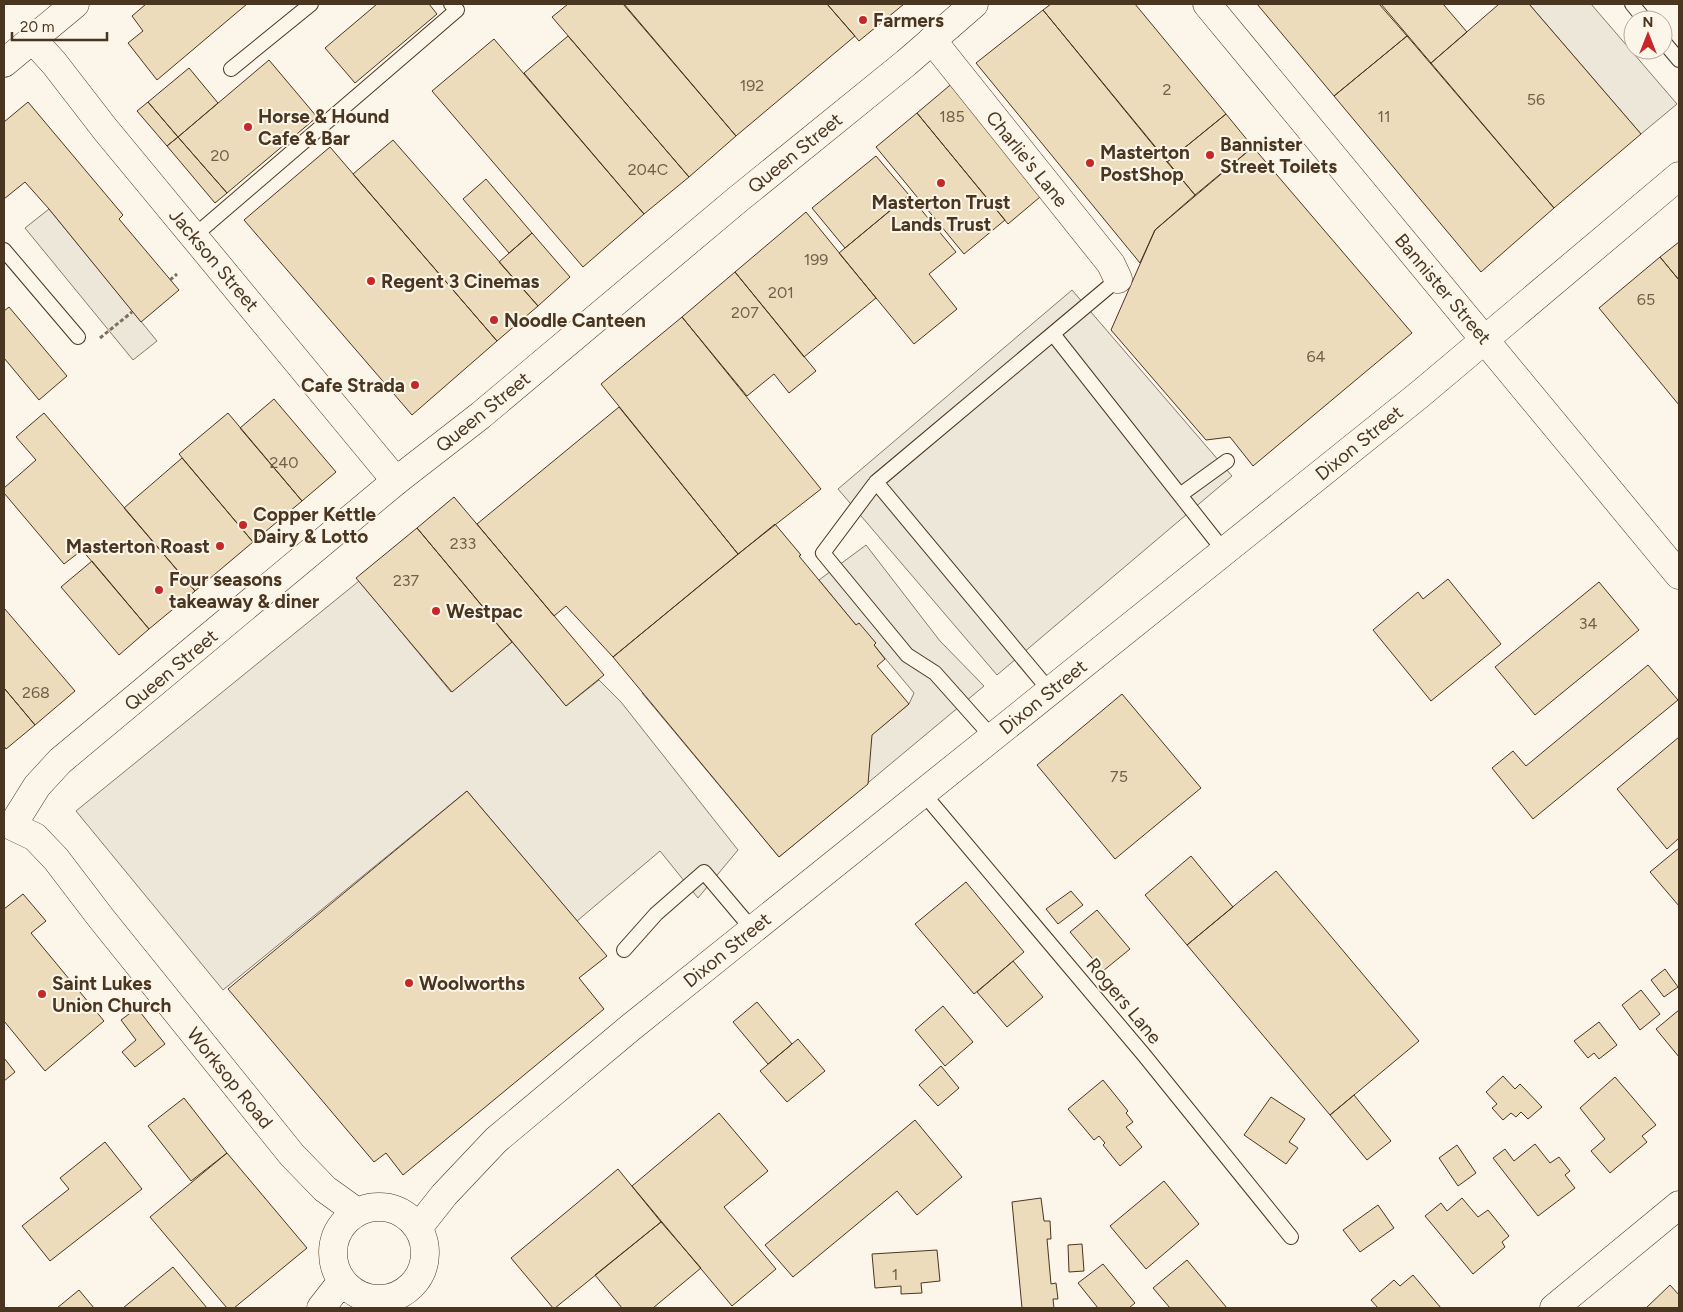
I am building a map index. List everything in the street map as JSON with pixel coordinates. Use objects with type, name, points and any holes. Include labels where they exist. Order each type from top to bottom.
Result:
[{"type":"main road","points":[[4,63],[75,4]]},
{"type":"main road","name":"Queen Street","points":[[8,826],[37,786],[60,761],[396,481],[481,415],[974,4]]},
{"type":"main road","name":"Bannister Street","points":[[1207,4],[1679,575]]},
{"type":"main road","name":"Jackson Street","points":[[33,40],[54,63],[105,129],[396,481]]},
{"type":"main road","name":"Charlie's Lane","points":[[932,40],[1111,264],[1118,279]]},
{"type":"main road","name":"Dixon Street","points":[[418,1228],[444,1195],[496,1140],[622,1034],[1418,395],[1679,176]]},
{"type":"main road","name":"Worksop Road","points":[[8,826],[35,837],[56,859],[292,1156],[324,1189],[357,1212]]},
{"type":"main road","points":[[1554,1308],[1679,1205]]},
{"type":"main road","points":[[373,1207],[390,1208],[406,1215],[418,1228],[424,1242],[425,1258],[421,1273],[412,1285],[405,1301],[368,1298],[354,1291],[342,1281],[335,1267],[332,1251],[336,1236],[344,1222],[357,1212],[373,1207]]},
{"type":"main road","points":[[320,1308],[342,1281]]},
{"type":"lane","points":[[231,69],[311,4]]},
{"type":"lane","points":[[194,236],[457,10],[451,4]]},
{"type":"lane","points":[[4,250],[78,338]]},
{"type":"lane","points":[[992,737],[935,672],[907,654],[823,553],[876,482],[1118,279]]},
{"type":"lane","points":[[1053,334],[1224,551]]},
{"type":"lane","points":[[1180,495],[1227,461]]},
{"type":"lane","points":[[876,482],[1050,690]]},
{"type":"lane","name":"Rogers Lane","points":[[923,793],[1144,1055],[1291,1237]]},
{"type":"lane","points":[[624,950],[656,914],[704,872],[752,930]]},
{"type":"path","points":[[170,280],[177,274]]},
{"type":"path","points":[[99,339],[132,312]]},
{"type":"shaded area","points":[[1529,4],[1591,4],[1623,41],[1623,60],[1639,60],[1677,104],[1641,134]]},
{"type":"shaded area","points":[[49,209],[157,341],[133,360],[25,228]]},
{"type":"shaded area","points":[[1072,290],[1232,476],[997,675],[838,489]]},
{"type":"shaded area","points":[[866,545],[940,641],[984,686],[779,857],[642,693],[796,572],[863,742],[909,704],[914,693],[874,645],[876,643],[856,625],[819,580]]},
{"type":"shaded area","points":[[359,581],[451,692],[512,642],[566,706],[599,680],[621,702],[738,850],[698,898],[660,851],[577,921],[467,791],[223,990],[76,811]]},
{"type":"building","points":[[146,4],[247,4],[157,80],[128,43],[143,31],[132,16]]},
{"type":"building","points":[[377,4],[429,4],[437,14],[355,83],[325,48]]},
{"type":"building","points":[[568,4],[624,4],[736,136],[689,177],[552,17]]},
{"type":"building","points":[[623,4],[827,4],[855,36],[736,136]]},
{"type":"building","name":"Farmers","points":[[827,4],[904,4],[859,41]]},
{"type":"building","points":[[1051,4],[1135,4],[1226,114],[1167,162],[1043,10]]},
{"type":"building","points":[[1257,4],[1379,4],[1407,36],[1334,96]]},
{"type":"building","points":[[1381,4],[1443,4],[1467,32],[1431,63]]},
{"type":"building","points":[[1499,4],[1529,4],[1641,134],[1554,208],[1431,63]]},
{"type":"building","points":[[1043,10],[1195,195],[1155,230],[1140,263],[976,63]]},
{"type":"building","points":[[568,36],[689,177],[644,214],[524,73]]},
{"type":"building","points":[[1407,36],[1554,208],[1481,272],[1334,96]]},
{"type":"building","points":[[494,39],[644,214],[583,267],[432,91]]},
{"type":"building","name":"Horse & Hound Cafe & Bar","points":[[269,60],[317,117],[227,193],[178,137]]},
{"type":"building","points":[[189,68],[218,103],[178,137],[148,102]]},
{"type":"building","points":[[955,81],[1046,192],[1008,224],[917,113]]},
{"type":"building","points":[[28,102],[123,215],[119,219],[179,290],[141,322],[25,182],[4,199],[4,122]]},
{"type":"building","points":[[148,102],[178,137],[167,146],[137,111]]},
{"type":"building","name":"Masterton Trust Lands Trust","points":[[917,113],[1005,220],[964,254],[876,147]]},
{"type":"building","name":"Bannister Street Toilets","points":[[1226,114],[1253,147],[1195,195],[1167,162]]},
{"type":"building","points":[[178,137],[227,193],[215,203],[167,146]]},
{"type":"building","points":[[393,140],[538,306],[497,341],[353,174]]},
{"type":"building","name":"Regent 3 Cinemas","points":[[330,147],[497,341],[412,415],[244,220]]},
{"type":"building","points":[[1253,147],[1412,333],[1253,466],[1230,437],[1206,440],[1111,330],[1155,230]]},
{"type":"building","points":[[876,156],[909,195],[845,248],[812,208]]},
{"type":"building","points":[[486,179],[532,233],[509,253],[463,199]]},
{"type":"building","points":[[909,195],[956,252],[929,274],[957,309],[914,344],[839,253]]},
{"type":"building","points":[[806,212],[876,298],[804,357],[735,272]]},
{"type":"building","points":[[532,233],[570,277],[538,306],[499,262]]},
{"type":"building","points":[[1679,242],[1679,280],[1660,257]]},
{"type":"building","points":[[1660,257],[1679,280],[1679,405],[1599,308]]},
{"type":"building","points":[[735,272],[816,371],[789,393],[774,374],[747,396],[682,317]]},
{"type":"building","points":[[9,307],[67,376],[39,400],[4,358],[4,311]]},
{"type":"building","points":[[682,317],[821,489],[738,554],[601,384]]},
{"type":"building","points":[[274,399],[336,472],[302,501],[240,428]]},
{"type":"building","points":[[619,407],[738,554],[613,657],[566,606],[554,616],[477,524]]},
{"type":"building","points":[[44,413],[195,591],[149,629],[82,550],[64,564],[4,493],[4,488],[36,460],[16,437]]},
{"type":"building","points":[[228,413],[302,501],[253,542],[179,454]]},
{"type":"building","points":[[182,458],[253,542],[195,591],[124,508]]},
{"type":"building","points":[[454,497],[604,675],[566,706],[417,528]]},
{"type":"building","points":[[775,524],[856,625],[859,623],[876,643],[874,645],[885,659],[877,666],[909,704],[872,735],[868,784],[779,857],[613,657]]},
{"type":"building","name":"Westpac","points":[[417,528],[512,642],[452,692],[356,578]]},
{"type":"building","points":[[92,561],[149,629],[119,655],[61,587]]},
{"type":"building","points":[[1448,579],[1501,644],[1431,701],[1373,630],[1418,592],[1423,599]]},
{"type":"building","points":[[1599,582],[1639,630],[1535,715],[1495,667]]},
{"type":"building","points":[[4,608],[75,691],[35,725],[4,688]]},
{"type":"building","points":[[1648,665],[1678,700],[1533,819],[1492,768],[1513,751],[1526,766]]},
{"type":"building","points":[[4,688],[35,725],[6,749],[4,746]]},
{"type":"building","points":[[1122,694],[1201,788],[1115,859],[1037,765]]},
{"type":"building","points":[[1679,737],[1679,838],[1667,849],[1617,789]]},
{"type":"building","name":"Woolworths","points":[[467,791],[607,956],[579,978],[604,1009],[403,1175],[386,1153],[374,1162],[228,989]]},
{"type":"building","points":[[1679,848],[1679,906],[1650,872]]},
{"type":"building","points":[[1191,856],[1233,907],[1187,945],[1145,895]]},
{"type":"building","points":[[1276,871],[1419,1041],[1330,1115],[1187,945]]},
{"type":"building","points":[[966,882],[1024,952],[974,994],[915,924]]},
{"type":"building","points":[[1071,891],[1083,905],[1058,924],[1046,909]]},
{"type":"building","name":"Saint Lukes Union Church","points":[[23,894],[46,921],[31,933],[104,1021],[45,1071],[4,1021],[4,909]]},
{"type":"building","points":[[1097,910],[1130,949],[1103,971],[1070,932]]},
{"type":"building","points":[[1013,961],[1043,997],[1007,1027],[977,992]]},
{"type":"building","points":[[1665,969],[1678,987],[1664,997],[1651,980]]},
{"type":"building","points":[[1641,990],[1660,1014],[1640,1030],[1622,1005]]},
{"type":"building","points":[[757,1002],[792,1044],[768,1064],[733,1022]]},
{"type":"building","points":[[943,1006],[973,1042],[945,1066],[915,1030]]},
{"type":"building","points":[[137,1008],[165,1044],[135,1067],[122,1052],[136,1040],[121,1020]]},
{"type":"building","points":[[1679,1010],[1679,1057],[1656,1029]]},
{"type":"building","points":[[1599,1022],[1617,1045],[1599,1059],[1594,1053],[1588,1058],[1574,1041]]},
{"type":"building","points":[[798,1039],[825,1071],[787,1102],[760,1071]]},
{"type":"building","points":[[4,1058],[15,1072],[4,1081]]},
{"type":"building","points":[[941,1066],[959,1088],[938,1106],[919,1085]]},
{"type":"building","points":[[1503,1076],[1515,1089],[1520,1084],[1542,1107],[1528,1119],[1521,1112],[1516,1117],[1511,1113],[1503,1120],[1492,1108],[1497,1104],[1486,1092]]},
{"type":"building","points":[[1615,1077],[1656,1125],[1642,1136],[1647,1142],[1610,1173],[1591,1151],[1605,1139],[1580,1108]]},
{"type":"building","points":[[1103,1080],[1128,1111],[1126,1113],[1133,1122],[1126,1127],[1142,1147],[1120,1166],[1103,1145],[1105,1143],[1099,1136],[1094,1140],[1068,1109]]},
{"type":"building","points":[[1354,1095],[1391,1141],[1367,1160],[1330,1115]]},
{"type":"building","points":[[1271,1097],[1305,1119],[1289,1142],[1298,1148],[1286,1164],[1244,1135]]},
{"type":"building","points":[[184,1098],[227,1153],[191,1181],[148,1126]]},
{"type":"building","points":[[719,1113],[768,1171],[724,1207],[776,1269],[732,1306],[632,1186]]},
{"type":"building","points":[[915,1120],[962,1177],[917,1215],[897,1191],[793,1277],[765,1245]]},
{"type":"building","points":[[105,1142],[142,1189],[50,1261],[22,1226],[69,1189],[60,1178]]},
{"type":"building","points":[[1535,1144],[1550,1163],[1559,1157],[1570,1171],[1565,1175],[1575,1188],[1538,1216],[1493,1158],[1505,1149],[1514,1161]]},
{"type":"building","points":[[1457,1145],[1476,1173],[1458,1186],[1439,1158]]},
{"type":"building","points":[[227,1153],[307,1248],[234,1308],[227,1308],[150,1217]]},
{"type":"building","points":[[618,1169],[661,1222],[553,1308],[511,1258]]},
{"type":"building","points":[[1164,1181],[1199,1224],[1146,1269],[1110,1226]]},
{"type":"building","points":[[1041,1198],[1044,1221],[1050,1221],[1051,1239],[1047,1239],[1051,1284],[1056,1283],[1058,1299],[1053,1299],[1054,1308],[1022,1308],[1012,1202]]},
{"type":"building","points":[[1462,1198],[1478,1217],[1488,1210],[1509,1236],[1502,1242],[1505,1247],[1473,1274],[1425,1216],[1441,1203],[1447,1211]]},
{"type":"building","points":[[1378,1205],[1394,1228],[1360,1252],[1343,1230]]},
{"type":"building","points":[[661,1222],[701,1268],[653,1308],[622,1308],[595,1275]]},
{"type":"building","points":[[1082,1244],[1084,1271],[1069,1272],[1068,1245]]},
{"type":"building","points":[[937,1250],[940,1281],[921,1283],[922,1293],[901,1294],[901,1286],[875,1288],[872,1254]]},
{"type":"building","points":[[1187,1260],[1227,1308],[1170,1308],[1153,1288]]},
{"type":"building","points":[[1103,1264],[1135,1303],[1129,1308],[1098,1308],[1078,1283]]},
{"type":"building","points":[[173,1267],[207,1308],[123,1308]]},
{"type":"building","points":[[1413,1275],[1441,1308],[1378,1308],[1371,1300],[1394,1280],[1400,1286]]},
{"type":"building","points":[[1670,1285],[1679,1295],[1679,1308],[1646,1308]]},
{"type":"building","points":[[79,1290],[94,1308],[57,1308]]},
{"type":"place","name":"Farmers","points":[[863,20]]},
{"type":"place","name":"Horse & Hound Cafe & Bar","points":[[248,127]]},
{"type":"place","name":"Bannister Street Toilets","points":[[1210,155]]},
{"type":"place","name":"Masterton PostShop","points":[[1090,163]]},
{"type":"place","name":"Masterton Trust Lands Trust","points":[[941,183]]},
{"type":"place","name":"Regent 3 Cinemas","points":[[371,281]]},
{"type":"place","name":"Noodle Canteen","points":[[494,320]]},
{"type":"place","name":"Cafe Strada","points":[[415,385]]},
{"type":"place","name":"Copper Kettle Dairy & Lotto","points":[[243,525]]},
{"type":"place","name":"Masterton Roast","points":[[220,546]]},
{"type":"place","name":"Four seasons takeaway & diner","points":[[159,590]]},
{"type":"place","name":"Westpac","points":[[436,611]]},
{"type":"place","name":"Woolworths","points":[[409,983]]},
{"type":"place","name":"Saint Lukes Union Church","points":[[42,994]]}]
